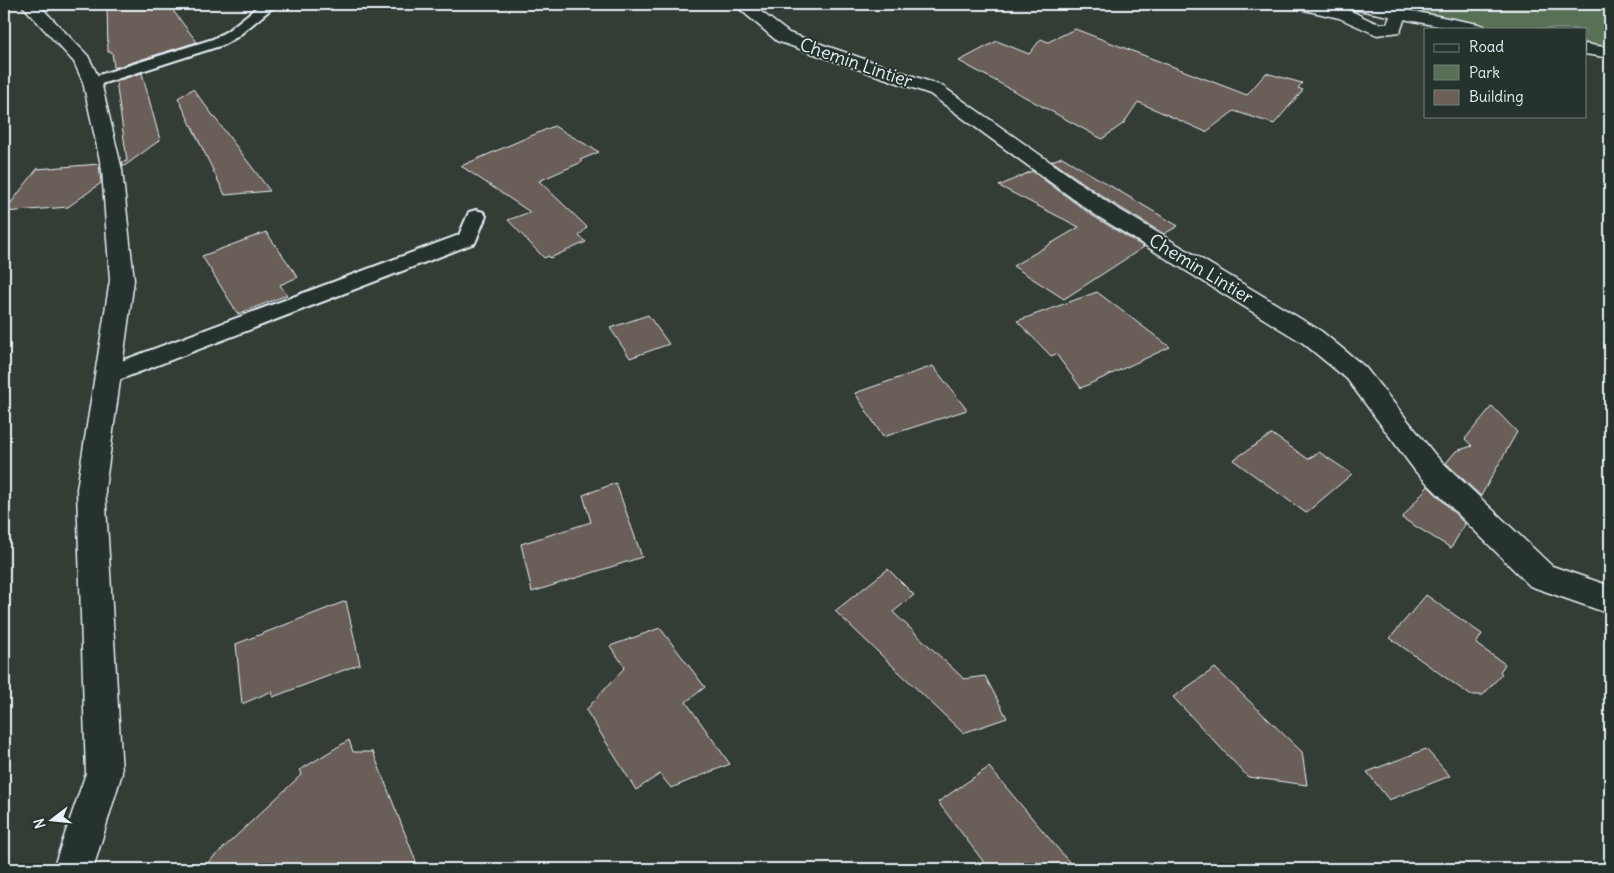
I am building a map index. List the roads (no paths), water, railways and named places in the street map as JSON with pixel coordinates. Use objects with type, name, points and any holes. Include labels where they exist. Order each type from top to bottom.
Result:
[{"type":"street","points":[[29,4],[82,60],[92,82],[112,170],[122,280],[91,489],[104,773],[72,869]]},
{"type":"street","name":"Chemin Lintier","points":[[742,4],[782,37],[936,90],[1102,209],[1312,337],[1356,373],[1426,464],[1540,576],[1610,600]]},
{"type":"street","points":[[1297,4],[1344,14],[1377,30],[1394,29],[1399,12]]},
{"type":"street","points":[[1354,4],[1473,28]]},
{"type":"street","points":[[1586,49],[1610,53]]},
{"type":"lane","points":[[92,82],[218,42],[232,34],[270,4]]},
{"type":"lane","points":[[108,374],[468,239],[476,216]]}]
